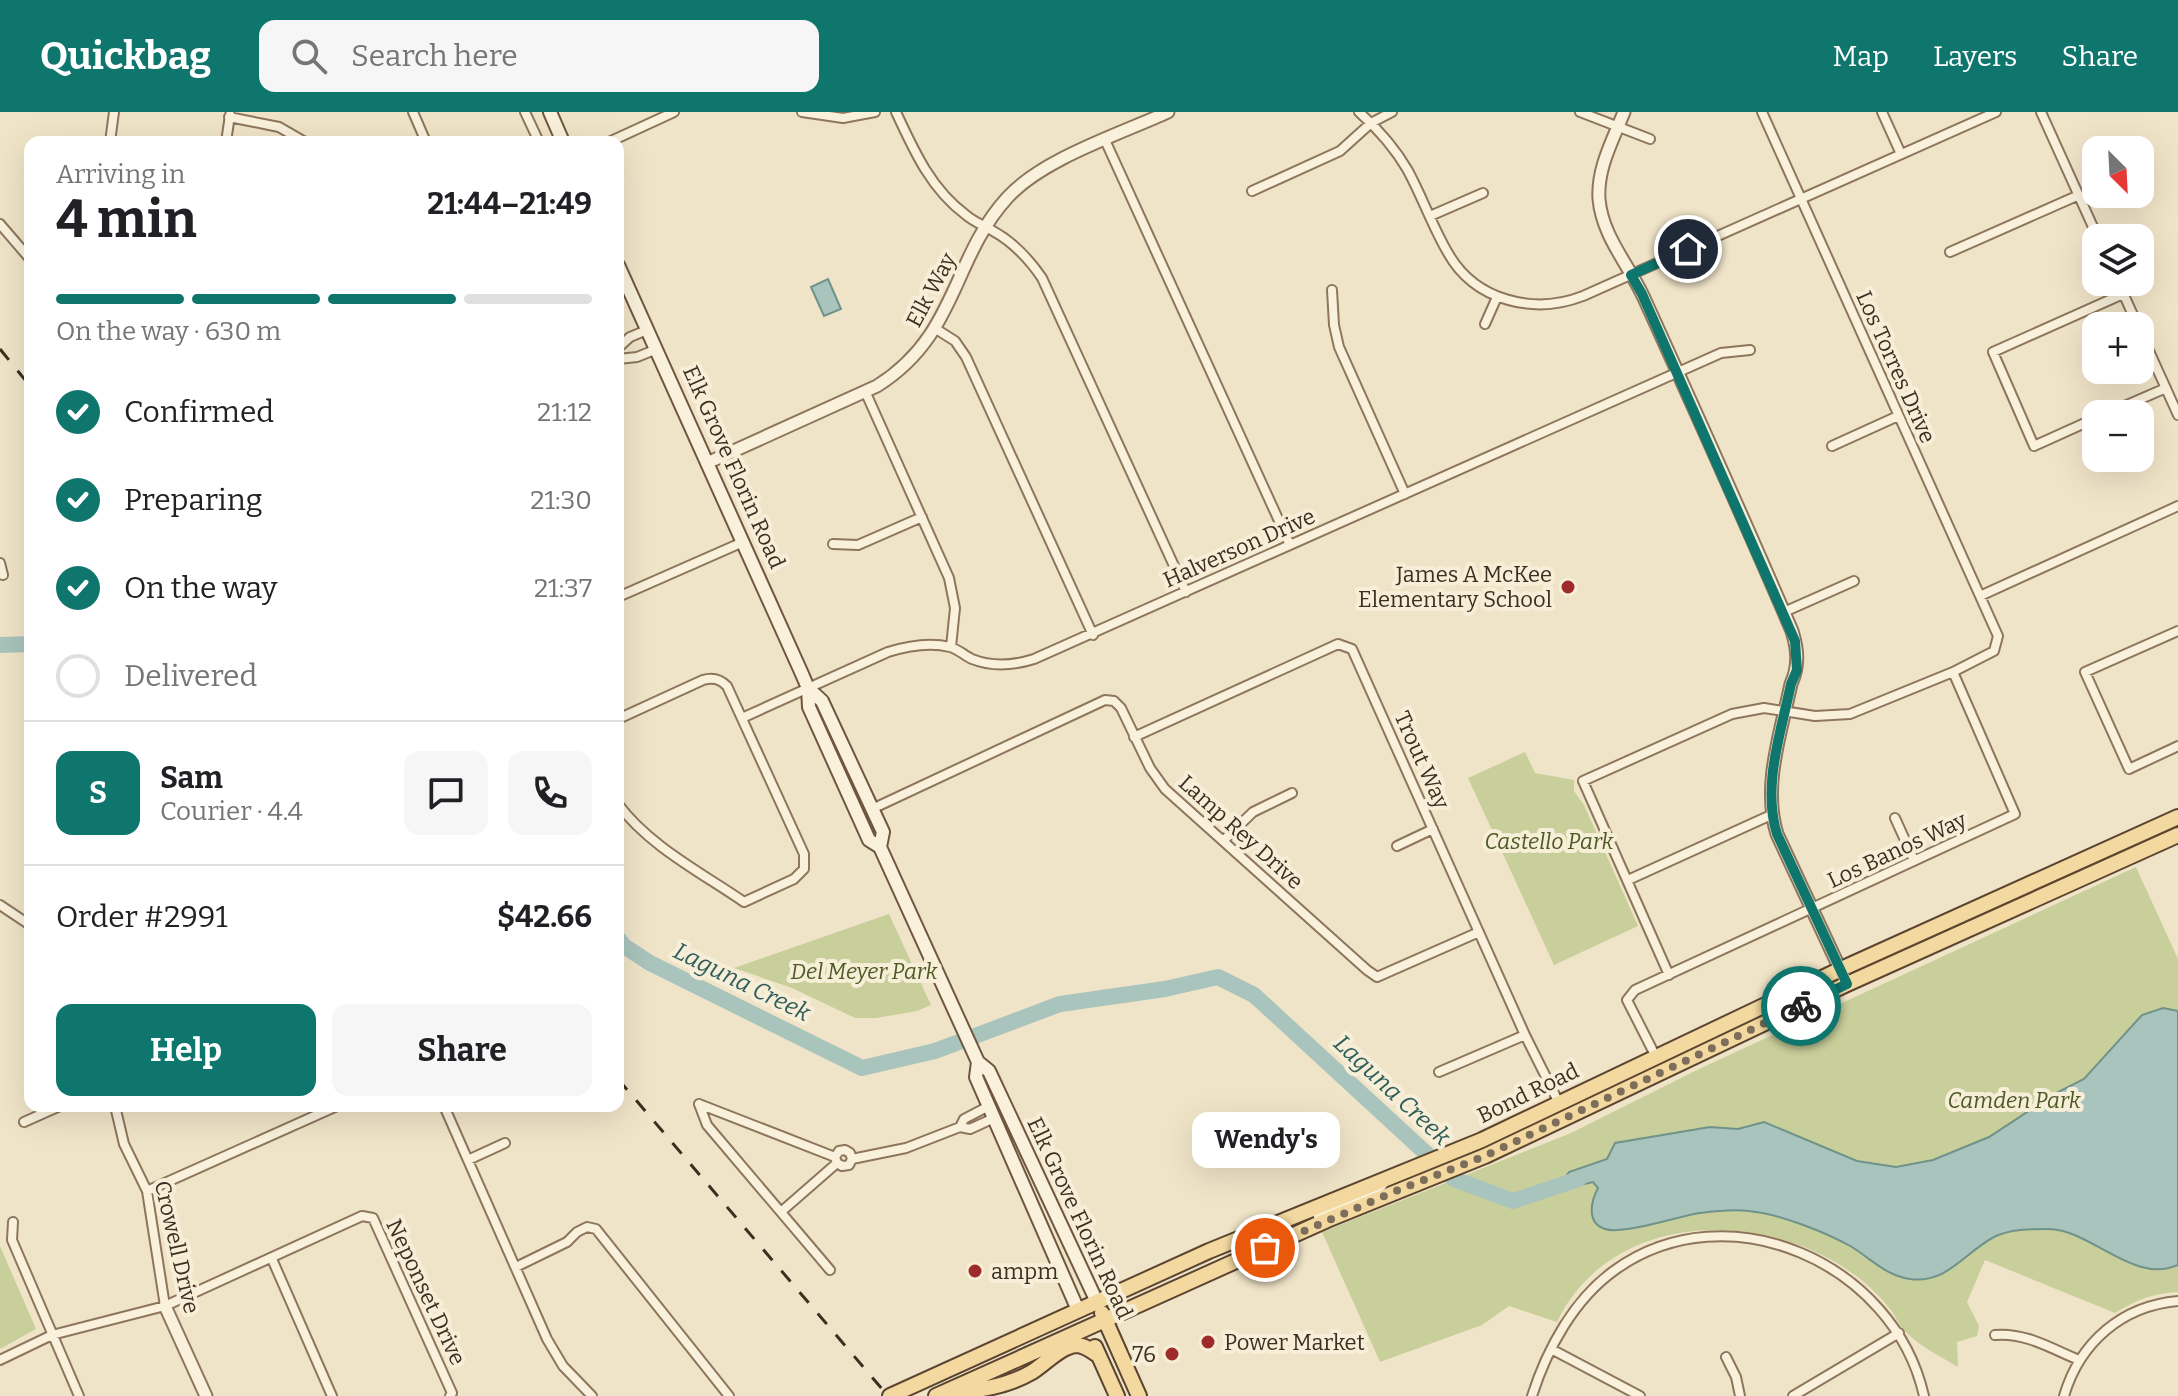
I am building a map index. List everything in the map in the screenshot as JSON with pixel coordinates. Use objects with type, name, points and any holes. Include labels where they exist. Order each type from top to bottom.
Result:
[{"type":"main road","points":[[550,112],[560,136]]},
{"type":"main road","name":"Elk Grove Florin Road","points":[[624,278],[808,688],[824,705],[883,832],[880,847]]},
{"type":"main road","name":"Elk Grove Florin Road","points":[[808,688],[809,707],[869,840],[880,847],[978,1062],[989,1071],[1139,1396]]},
{"type":"main road","name":"Bond Road","points":[[940,1394],[1311,1228],[1485,1156],[1843,977],[2178,817]]},
{"type":"main road","name":"Bond Road","points":[[890,1396],[1209,1251],[1482,1140],[1656,1057],[2178,835]]},
{"type":"main road","name":"Elk Grove Florin Road","points":[[978,1062],[976,1077],[1117,1396]]},
{"type":"main road","points":[[991,1112],[997,1105],[1010,1134],[1022,1142]]},
{"type":"main road","points":[[1311,1228],[1316,1219],[1367,1195],[1396,1175]]},
{"type":"main road","points":[[940,1394],[973,1392],[1008,1383],[1031,1373],[1072,1346],[1087,1347],[1099,1356]]},
{"type":"street","points":[[111,136],[114,112]]},
{"type":"street","points":[[413,112],[423,136]]},
{"type":"street","points":[[525,112],[536,136]]},
{"type":"street","points":[[622,136],[674,112]]},
{"type":"street","points":[[802,112],[843,118],[875,112]]},
{"type":"street","points":[[896,112],[918,158],[938,189],[965,215],[1022,253],[1042,278],[1186,592]]},
{"type":"street","name":"Elk Way","points":[[707,463],[865,391],[906,365],[936,329],[986,227],[1006,199],[1029,178],[1047,167],[1168,112]]},
{"type":"street","points":[[1359,112],[1405,166],[1448,253],[1461,271],[1497,297],[1528,305],[1562,303],[1631,275],[1996,112]]},
{"type":"street","points":[[1252,191],[1340,151],[1371,123],[1392,112]]},
{"type":"street","points":[[1580,112],[1650,139]]},
{"type":"street","points":[[1624,112],[1602,168],[1599,200],[1608,231],[1677,372],[1795,641],[1797,670],[1791,684],[1770,794],[1771,815],[1843,977]]},
{"type":"street","name":"Los Torres Drive","points":[[1762,112],[1998,636],[1994,651],[1953,672]]},
{"type":"street","points":[[1882,112],[1901,154]]},
{"type":"street","points":[[2041,112],[2092,224]]},
{"type":"street","points":[[227,136],[230,114],[279,127],[295,136]]},
{"type":"street","points":[[1105,140],[1290,545]]},
{"type":"street","points":[[1430,216],[1483,193]]},
{"type":"street","points":[[1950,252],[2079,195]]},
{"type":"street","points":[[0,224],[24,251]]},
{"type":"street","points":[[1332,290],[1339,347],[1405,494]]},
{"type":"street","points":[[2082,424],[2034,446],[1993,352],[2119,296]]},
{"type":"street","points":[[1485,324],[1497,297]]},
{"type":"street","points":[[936,329],[955,341],[966,357],[1093,635]]},
{"type":"street","points":[[624,342],[647,330]]},
{"type":"street","points":[[624,358],[657,349]]},
{"type":"street","name":"Halverson Drive","points":[[742,718],[895,650],[916,645],[951,647],[983,662],[1014,664],[1034,659],[1721,353],[1750,350]]},
{"type":"street","points":[[2154,361],[2178,415]]},
{"type":"street","points":[[2138,400],[2166,388]]},
{"type":"street","points":[[865,391],[952,588],[955,618],[951,647]]},
{"type":"street","points":[[1832,446],[1898,416]]},
{"type":"street","points":[[1980,596],[2178,506]]},
{"type":"street","points":[[833,544],[858,545],[922,517]]},
{"type":"street","points":[[624,594],[743,542]]},
{"type":"street","points":[[0,563],[3,575]]},
{"type":"street","points":[[1784,612],[1854,581]]},
{"type":"street","points":[[2178,631],[2085,672],[2129,769],[2178,746]]},
{"type":"street","name":"Trout Way","points":[[1134,737],[1338,644],[1352,649],[1525,1035],[1559,1103]]},
{"type":"street","points":[[1669,975],[1583,781],[1732,714],[1753,709],[1786,710],[1815,716],[1850,714],[1953,672]]},
{"type":"street","name":"Los Banos Way","points":[[1656,1057],[1627,1000],[1635,990],[2015,814],[1953,672]]},
{"type":"street","points":[[624,716],[703,680],[713,678],[727,686],[804,854],[805,864],[798,877],[744,902],[646,833],[624,810]]},
{"type":"street","name":"Lamp Rey Drive","points":[[872,809],[1105,700],[1114,701],[1121,708],[1158,781],[1377,977],[1479,932]]},
{"type":"street","points":[[1223,841],[1253,812],[1292,793]]},
{"type":"street","points":[[1628,880],[1771,815]]},
{"type":"street","points":[[1895,818],[1914,860]]},
{"type":"street","points":[[1397,846],[1433,829]]},
{"type":"street","points":[[0,905],[24,921]]},
{"type":"street","points":[[1439,1072],[1525,1035]]},
{"type":"street","points":[[830,1270],[707,1125],[699,1104],[845,1166],[852,1159],[906,1148],[960,1127],[964,1119],[991,1112]]},
{"type":"street","points":[[24,1122],[46,1112]]},
{"type":"street","name":"Crowell Drive","points":[[116,1112],[124,1144],[147,1191],[165,1306],[206,1396]]},
{"type":"street","points":[[147,1191],[324,1112]]},
{"type":"street","points":[[447,1112],[547,1339],[563,1366],[592,1396]]},
{"type":"street","points":[[468,1160],[505,1143]]},
{"type":"street","points":[[782,1211],[836,1160],[839,1151],[850,1153],[852,1159]]},
{"type":"street","name":"Neponset Drive","points":[[0,1360],[52,1335],[165,1306],[362,1216],[373,1218],[452,1393],[450,1396]]},
{"type":"street","points":[[13,1222],[12,1240],[79,1396]]},
{"type":"street","points":[[516,1267],[567,1242],[587,1227],[596,1229],[729,1396]]},
{"type":"street","points":[[1532,1396],[1565,1326],[1586,1296],[1614,1271],[1657,1248],[1706,1237],[1755,1241],[1797,1252],[1825,1264],[1858,1286],[1899,1333],[1914,1363],[1924,1396]]},
{"type":"street","points":[[272,1259],[332,1396]]},
{"type":"street","points":[[2064,1396],[2079,1360],[2099,1335],[2125,1316],[2155,1304],[2178,1301]]},
{"type":"street","points":[[1793,1396],[1805,1393],[1899,1333]]},
{"type":"street","points":[[1995,1335],[2011,1333],[2023,1336],[2079,1360]]},
{"type":"street","points":[[1553,1350],[1640,1396]]},
{"type":"street","points":[[1726,1357],[1736,1377],[1740,1396]]},
{"type":"green space","name":"Castello Park","points":[[1525,752],[1535,773],[1574,780],[1574,791],[1584,805],[1638,926],[1554,965],[1468,778]]},
{"type":"green space","name":"Camden Park","points":[[2136,867],[2178,959],[2178,1292],[2145,1298],[2115,1313],[1985,1260],[1967,1302],[1979,1326],[1977,1336],[1957,1342],[1958,1367],[1912,1338],[1883,1301],[1861,1280],[1812,1251],[1772,1237],[1731,1230],[1689,1232],[1649,1241],[1612,1259],[1581,1286],[1557,1322],[1509,1306],[1482,1325],[1380,1362],[1322,1232],[1571,1133],[1697,1070]]},
{"type":"green space","name":"Del Meyer Park","points":[[889,914],[931,1005],[917,1011],[855,1018],[792,988],[734,968]]},
{"type":"green space","points":[[0,1246],[36,1329],[0,1349]]},
{"type":"water","points":[[828,279],[841,309],[824,316],[811,287]]},
{"type":"water","points":[[2163,1008],[2178,1011],[2178,1265],[2161,1269],[2145,1268],[2064,1231],[2027,1229],[1994,1237],[1935,1277],[1910,1279],[1887,1271],[1829,1235],[1761,1213],[1737,1210],[1712,1212],[1637,1227],[1605,1229],[1593,1217],[1593,1199],[1598,1188],[1593,1182],[1572,1187],[1560,1185],[1569,1172],[1607,1159],[1615,1143],[1710,1127],[1738,1129],[1764,1122],[1857,1161],[1896,1167],[1933,1160],[1989,1137],[2056,1093],[2084,1079],[2142,1015]]},
{"type":"waterway","name":"Laguna Creek","points":[[0,645],[24,644]]},
{"type":"waterway","name":"Laguna Creek","points":[[624,946],[650,963],[862,1068],[935,1051],[1060,1004],[1165,989],[1218,977],[1254,995],[1454,1179],[1513,1201],[1579,1179]]},
{"type":"railway","points":[[0,349],[24,379]]},
{"type":"railway","points":[[624,1086],[888,1396]]},
{"type":"way so far","points":[[1265,1248],[1485,1156],[1801,1006]]},
{"type":"place","name":"James A McKee Elementary School","points":[[1568,587]]},
{"type":"place","name":"Wendy's","points":[[1265,1248]]},
{"type":"place","name":"ampm","points":[[975,1271]]},
{"type":"place","name":"Power Market","points":[[1208,1342]]},
{"type":"place","name":"76","points":[[1172,1354]]},
{"type":"route","points":[[1688,249],[1631,275],[1795,641],[1797,670],[1791,684],[1772,784],[1771,815],[1847,984],[1801,1006]]}]
